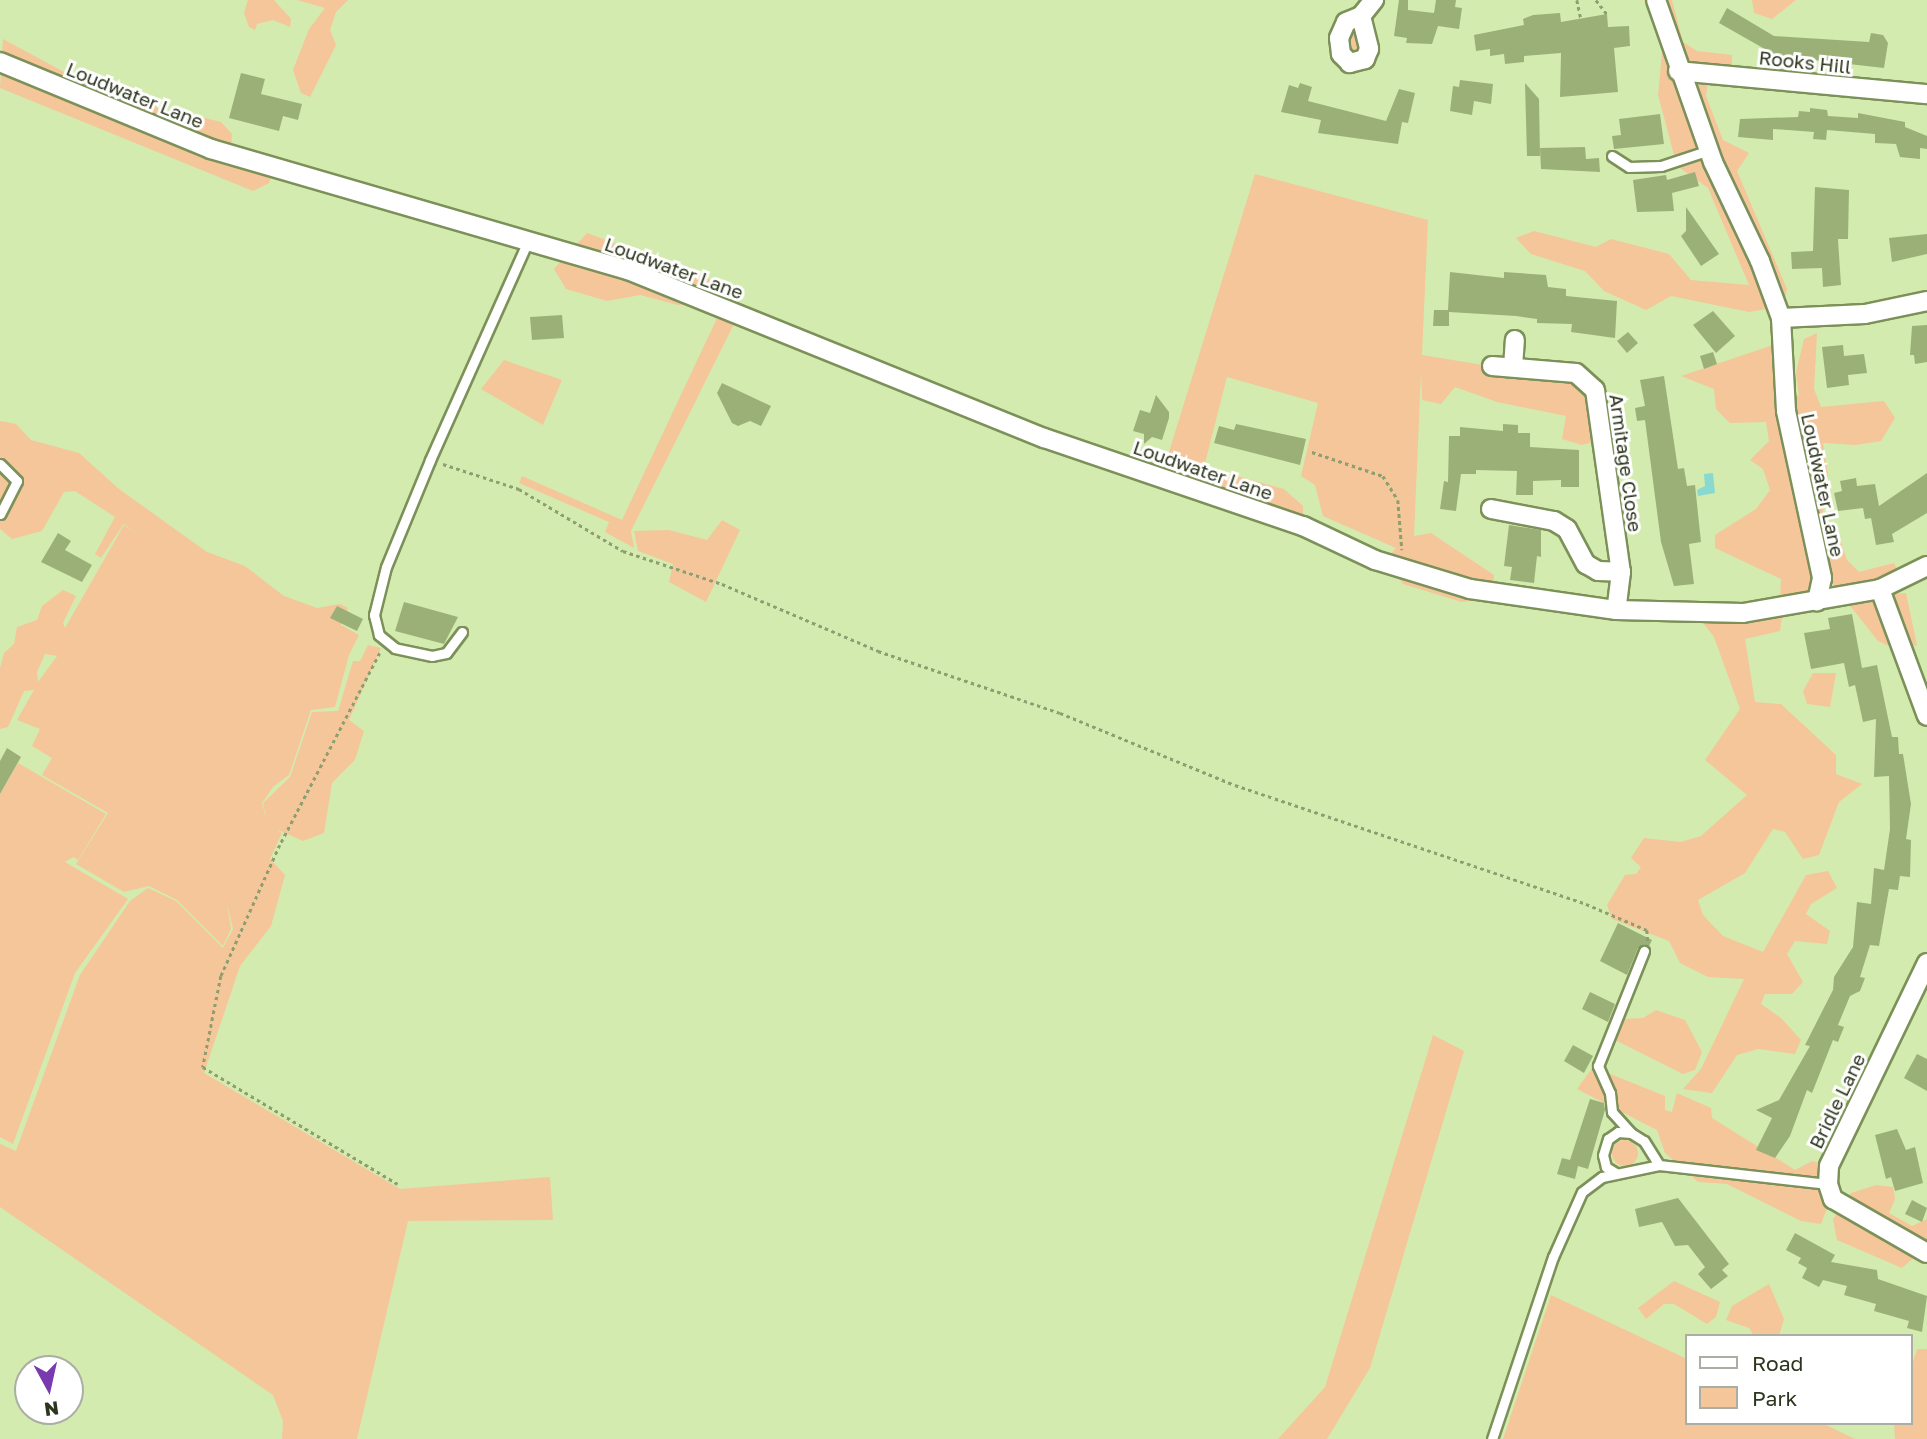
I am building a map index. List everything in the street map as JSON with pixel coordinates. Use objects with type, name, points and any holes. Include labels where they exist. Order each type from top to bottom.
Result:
[{"type":"street","points":[[1361,16],[1374,0]]},
{"type":"street","name":"Loudwater Lane","points":[[0,62],[211,149],[527,243],[628,270],[1044,438],[1303,526],[1393,565],[1471,589],[1616,610],[1721,614],[1817,601],[1822,578],[1786,411],[1781,318],[1709,150],[1678,71],[1656,0]]},
{"type":"street","name":"Rooks Hill","points":[[1678,71],[1927,94]]},
{"type":"street","points":[[1781,318],[1865,314],[1927,301]]},
{"type":"street","points":[[1513,367],[1515,340]]},
{"type":"street","name":"Armitage Close","points":[[1492,366],[1576,373],[1595,390],[1621,572],[1616,610]]},
{"type":"street","points":[[1491,509],[1554,521],[1567,529],[1587,564],[1598,571],[1621,572]]},
{"type":"street","points":[[1817,601],[1880,589],[1927,566]]},
{"type":"street","points":[[1880,589],[1927,716]]},
{"type":"street","name":"Bridle Lane","points":[[1828,1184],[1829,1166],[1927,963]]},
{"type":"street","points":[[1828,1184],[1833,1199],[1927,1254]]},
{"type":"lane","points":[[1612,156],[1629,167],[1661,166],[1709,150]]},
{"type":"lane","points":[[462,632],[446,653],[432,656],[395,648],[379,635],[374,615],[379,589],[429,460],[527,243]]},
{"type":"lane","points":[[0,464],[17,481],[0,514]]},
{"type":"lane","points":[[1644,951],[1598,1066],[1610,1093],[1612,1112],[1631,1133],[1644,1141],[1659,1165]]},
{"type":"lane","points":[[1616,1172],[1606,1167],[1603,1155],[1608,1139],[1618,1132],[1631,1133]]},
{"type":"lane","points":[[1492,1439],[1572,1207],[1582,1192],[1616,1172],[1659,1165],[1828,1184]]},
{"type":"path","points":[[1577,0],[1581,19]]},
{"type":"path","points":[[1596,0],[1608,14]]},
{"type":"path","points":[[1312,452],[1383,476],[1398,500],[1405,546],[1393,565]]},
{"type":"path","points":[[429,460],[519,489],[623,551],[722,584],[878,651],[1060,713],[1236,785],[1598,909],[1647,930],[1650,938],[1644,951]]},
{"type":"path","points":[[386,641],[280,845],[221,975],[203,1067],[398,1184]]},
{"type":"green space","points":[[248,0],[274,0],[291,19],[290,27],[273,20],[257,24],[255,30],[249,27],[244,13]]},
{"type":"green space","points":[[297,0],[348,0],[336,12],[330,30],[336,45],[310,97],[301,93],[293,70],[309,29],[325,8]]},
{"type":"green space","points":[[1644,0],[1672,0],[1683,42],[1697,51],[1732,55],[1731,79],[1708,81],[1706,96],[1723,140],[1749,153],[1737,171],[1787,289],[1783,306],[1749,312],[1671,296],[1646,310],[1604,291],[1585,271],[1531,254],[1516,238],[1534,231],[1596,247],[1611,239],[1669,254],[1691,280],[1749,285],[1708,188],[1677,166],[1658,95],[1663,42]]},
{"type":"green space","points":[[1752,0],[1796,0],[1772,19],[1754,13]]},
{"type":"green space","points":[[1353,25],[1362,32],[1360,52],[1352,54],[1348,52],[1345,36]]},
{"type":"green space","points":[[3,39],[77,79],[120,96],[148,98],[166,117],[184,123],[197,116],[221,122],[232,134],[231,148],[273,169],[269,183],[253,191],[0,88]]},
{"type":"green space","points":[[1255,174],[1428,220],[1422,355],[1580,381],[1593,397],[1598,441],[1582,445],[1562,439],[1566,416],[1497,402],[1455,387],[1441,404],[1422,400],[1421,373],[1414,536],[1431,533],[1494,575],[1492,598],[1462,602],[1403,584],[1391,568],[1390,555],[1396,548],[1323,516],[1315,485],[1301,476],[1318,403],[1227,377],[1204,467],[1284,489],[1303,506],[1303,522],[1249,516],[1204,504],[1170,492],[1160,481]]},
{"type":"green space","points":[[587,233],[617,244],[638,258],[655,254],[711,280],[706,303],[678,305],[640,295],[607,301],[566,289],[554,269]]},
{"type":"green space","points":[[719,314],[733,320],[733,326],[631,531],[634,548],[605,532],[609,522],[519,483],[522,476],[622,520]]},
{"type":"green space","points":[[1817,333],[1814,389],[1821,407],[1884,401],[1895,418],[1881,441],[1856,445],[1823,443],[1828,476],[1822,519],[1826,532],[1839,536],[1847,560],[1859,572],[1894,563],[1899,574],[1876,596],[1906,593],[1917,645],[1902,652],[1878,641],[1828,578],[1815,580],[1807,598],[1780,603],[1781,579],[1715,548],[1715,535],[1756,509],[1770,490],[1763,469],[1750,460],[1769,441],[1766,422],[1730,423],[1716,409],[1714,389],[1681,376],[1776,344],[1780,392],[1799,396],[1796,372],[1804,339]]},
{"type":"green space","points":[[504,360],[562,380],[543,425],[481,389]]},
{"type":"green space","points":[[0,421],[16,424],[31,440],[79,453],[119,489],[207,552],[245,566],[284,596],[317,608],[340,604],[348,608],[341,625],[359,635],[349,655],[335,707],[311,710],[289,775],[274,786],[262,803],[267,822],[263,803],[290,777],[312,712],[338,711],[353,661],[360,661],[368,645],[381,648],[349,720],[364,731],[355,760],[332,783],[324,833],[303,841],[276,829],[282,833],[270,859],[285,875],[271,926],[240,966],[204,1073],[400,1189],[550,1177],[553,1220],[408,1221],[357,1439],[282,1439],[283,1421],[273,1395],[0,1207],[0,1144],[16,1151],[80,975],[130,901],[148,888],[176,901],[223,948],[233,929],[227,903],[231,929],[223,946],[177,900],[149,886],[124,892],[76,864],[108,813],[42,775],[52,758],[32,746],[40,729],[17,720],[34,690],[24,691],[8,727],[0,729],[0,668],[4,653],[14,644],[17,627],[37,620],[42,606],[63,590],[76,596],[63,623],[65,628],[124,525],[137,534],[124,524],[101,558],[95,554],[115,517],[75,491],[64,492],[42,531],[12,539],[0,529]],"holes":[[[45,654],[57,656],[38,682],[37,672]]]},
{"type":"green space","points":[[722,520],[740,530],[706,602],[669,582],[673,564],[638,551],[634,531],[669,530],[707,540]]},
{"type":"green space","points":[[1775,604],[1782,615],[1780,631],[1745,639],[1755,702],[1781,704],[1836,755],[1836,774],[1862,784],[1839,802],[1819,855],[1803,859],[1785,832],[1773,829],[1745,873],[1698,900],[1703,915],[1723,936],[1763,952],[1806,875],[1828,871],[1837,888],[1811,904],[1806,914],[1830,931],[1827,944],[1795,941],[1787,954],[1803,982],[1792,994],[1765,994],[1761,1004],[1781,1018],[1801,1040],[1795,1054],[1758,1049],[1737,1055],[1712,1093],[1683,1089],[1701,1069],[1744,979],[1708,977],[1680,963],[1669,941],[1612,919],[1607,905],[1625,875],[1636,874],[1641,867],[1631,858],[1644,838],[1681,842],[1701,836],[1747,795],[1705,760],[1740,709],[1714,637],[1701,620]]},
{"type":"green space","points":[[1813,673],[1836,673],[1830,707],[1807,704],[1803,691]]},
{"type":"green space","points":[[18,763],[106,814],[78,860],[73,857],[65,862],[128,899],[75,973],[13,1144],[0,1137],[0,794]]},
{"type":"green space","points":[[1656,1010],[1685,1020],[1702,1052],[1695,1070],[1683,1074],[1615,1040],[1623,1019],[1643,1018]]},
{"type":"green space","points":[[1433,1035],[1464,1051],[1370,1368],[1327,1439],[1278,1439],[1325,1387]]},
{"type":"green space","points":[[1593,1067],[1665,1096],[1665,1110],[1672,1112],[1677,1093],[1711,1108],[1712,1118],[1795,1170],[1812,1161],[1819,1163],[1829,1203],[1821,1224],[1801,1221],[1727,1184],[1698,1182],[1665,1153],[1657,1130],[1577,1089]]},
{"type":"green space","points":[[1625,1140],[1634,1144],[1638,1153],[1634,1162],[1625,1166],[1616,1162],[1612,1153],[1616,1144]]},
{"type":"green space","points":[[1876,1185],[1893,1187],[1895,1199],[1889,1213],[1912,1226],[1927,1219],[1927,1246],[1902,1268],[1837,1240],[1833,1219],[1851,1193]]},
{"type":"green space","points":[[1674,1281],[1720,1302],[1716,1317],[1707,1324],[1674,1304],[1664,1304],[1646,1319],[1638,1308]]},
{"type":"green space","points":[[1769,1284],[1784,1319],[1780,1334],[1753,1334],[1749,1328],[1726,1320],[1732,1306]]},
{"type":"green space","points":[[1551,1295],[1686,1359],[1686,1425],[1826,1425],[1855,1439],[1503,1439]]},
{"type":"green space","points":[[1917,1349],[1927,1349],[1927,1439],[1895,1439],[1894,1425],[1913,1425],[1913,1362]]},
{"type":"water","points":[[1713,473],[1715,493],[1698,496],[1697,490],[1705,486],[1704,474]]},
{"type":"building","points":[[1399,0],[1408,0],[1408,10],[1434,13],[1436,0],[1456,0],[1455,7],[1462,8],[1459,29],[1438,26],[1432,44],[1406,43],[1407,38],[1394,36]]},
{"type":"building","points":[[1727,8],[1774,36],[1869,42],[1871,33],[1883,35],[1888,43],[1884,68],[1777,56],[1719,23]]},
{"type":"building","points":[[1560,13],[1561,22],[1607,14],[1608,27],[1629,26],[1630,46],[1614,48],[1618,92],[1560,97],[1561,53],[1524,56],[1524,62],[1505,64],[1504,54],[1490,56],[1490,49],[1476,51],[1474,35],[1524,25],[1523,19],[1533,15]]},
{"type":"building","points":[[241,73],[265,79],[261,94],[302,104],[298,120],[283,116],[279,131],[229,118]]},
{"type":"building","points":[[1460,80],[1493,84],[1491,104],[1474,101],[1472,115],[1450,111],[1453,86],[1459,87]]},
{"type":"building","points":[[1300,83],[1312,87],[1308,101],[1386,121],[1399,89],[1415,93],[1408,123],[1402,122],[1398,144],[1318,133],[1321,120],[1281,112],[1289,85],[1298,88]]},
{"type":"building","points":[[1525,83],[1539,99],[1540,156],[1527,156]]},
{"type":"building","points":[[1810,108],[1827,110],[1828,116],[1858,118],[1858,113],[1905,122],[1905,127],[1927,136],[1927,149],[1920,148],[1920,159],[1900,157],[1896,144],[1875,143],[1875,134],[1827,130],[1826,140],[1813,139],[1814,132],[1773,129],[1773,140],[1738,137],[1740,119],[1798,117],[1799,111],[1810,112]]},
{"type":"building","points":[[1660,114],[1664,144],[1614,149],[1612,136],[1621,135],[1619,119]]},
{"type":"building","points":[[1585,147],[1586,159],[1599,158],[1600,172],[1541,169],[1540,148]]},
{"type":"building","points":[[1695,172],[1699,186],[1672,193],[1674,211],[1637,212],[1633,180],[1666,175],[1667,180]]},
{"type":"building","points":[[1815,187],[1849,190],[1848,239],[1838,239],[1841,285],[1823,287],[1822,268],[1792,269],[1791,252],[1813,251]]},
{"type":"building","points":[[1686,207],[1719,254],[1701,266],[1681,236],[1686,231]]},
{"type":"building","points":[[1927,234],[1927,254],[1892,262],[1889,238]]},
{"type":"building","points":[[1450,272],[1504,278],[1504,272],[1546,275],[1548,287],[1566,289],[1566,296],[1617,301],[1615,338],[1571,332],[1572,324],[1537,323],[1537,319],[1516,316],[1449,312],[1449,326],[1433,326],[1434,310],[1448,310]]},
{"type":"building","points":[[1713,311],[1735,336],[1716,353],[1693,325]]},
{"type":"building","points":[[562,315],[564,338],[532,340],[530,317]]},
{"type":"building","points":[[1927,325],[1927,362],[1915,364],[1914,355],[1910,355],[1912,326]]},
{"type":"building","points":[[1628,332],[1638,343],[1627,353],[1617,341]]},
{"type":"building","points":[[1843,345],[1844,356],[1864,354],[1867,373],[1848,375],[1849,385],[1827,388],[1822,347]]},
{"type":"building","points":[[1713,352],[1717,364],[1704,369],[1700,356]]},
{"type":"building","points":[[1664,376],[1678,469],[1684,468],[1687,486],[1695,485],[1701,542],[1689,544],[1694,584],[1674,586],[1661,542],[1645,420],[1637,421],[1635,408],[1645,406],[1640,380]]},
{"type":"building","points":[[722,383],[771,406],[761,426],[750,421],[738,426],[732,423],[717,393]]},
{"type":"building","points":[[1156,395],[1169,412],[1169,418],[1162,440],[1152,437],[1144,444],[1144,434],[1133,431],[1140,410],[1150,413]]},
{"type":"building","points":[[1236,424],[1306,439],[1300,465],[1214,443],[1219,426],[1234,430]]},
{"type":"building","points":[[1503,424],[1518,425],[1518,433],[1530,433],[1530,447],[1579,450],[1579,487],[1561,487],[1561,480],[1533,481],[1533,495],[1516,495],[1517,471],[1476,470],[1476,474],[1461,474],[1456,511],[1440,509],[1444,481],[1448,482],[1449,436],[1460,436],[1460,427],[1503,431]]},
{"type":"building","points":[[1927,473],[1927,513],[1892,534],[1894,542],[1876,545],[1871,518],[1865,519],[1863,508],[1838,511],[1834,493],[1842,491],[1840,481],[1856,478],[1857,486],[1875,484],[1879,506]]},
{"type":"building","points":[[1509,525],[1541,530],[1541,557],[1537,556],[1534,583],[1510,580],[1512,567],[1504,566]]},
{"type":"building","points":[[58,533],[71,541],[65,550],[92,565],[82,582],[41,562]]},
{"type":"building","points":[[404,602],[458,617],[444,644],[395,631]]},
{"type":"building","points":[[337,606],[363,619],[357,631],[330,618]]},
{"type":"building","points":[[1852,614],[1862,668],[1877,665],[1892,737],[1898,737],[1899,754],[1903,754],[1911,804],[1906,839],[1911,840],[1910,877],[1900,876],[1898,890],[1889,889],[1879,946],[1870,945],[1860,977],[1865,978],[1860,991],[1850,996],[1838,1025],[1844,1027],[1838,1042],[1833,1040],[1812,1093],[1807,1090],[1790,1136],[1775,1158],[1756,1150],[1772,1118],[1756,1110],[1779,1100],[1810,1046],[1805,1045],[1833,990],[1834,977],[1853,947],[1857,902],[1871,904],[1874,868],[1884,870],[1890,829],[1889,776],[1874,777],[1876,719],[1863,722],[1855,685],[1849,687],[1844,663],[1811,669],[1804,633],[1830,629],[1828,618]]},
{"type":"building","points":[[7,748],[21,757],[0,794],[0,761]]},
{"type":"building","points":[[1618,923],[1652,940],[1649,946],[1638,948],[1627,975],[1600,961]]},
{"type":"building","points":[[1590,992],[1615,1004],[1608,1022],[1582,1009]]},
{"type":"building","points":[[1573,1045],[1593,1056],[1584,1073],[1564,1061]]},
{"type":"building","points":[[1917,1054],[1927,1059],[1927,1091],[1904,1078]]},
{"type":"building","points":[[1590,1099],[1604,1103],[1605,1110],[1588,1169],[1578,1166],[1575,1179],[1557,1174],[1562,1158],[1570,1160]]},
{"type":"building","points":[[1897,1129],[1906,1150],[1915,1147],[1923,1183],[1895,1191],[1891,1177],[1886,1179],[1875,1135]]},
{"type":"building","points":[[1678,1198],[1729,1264],[1722,1270],[1728,1276],[1711,1289],[1698,1274],[1705,1267],[1688,1245],[1675,1246],[1662,1222],[1639,1227],[1635,1209]]},
{"type":"building","points":[[1912,1200],[1927,1208],[1922,1222],[1905,1214]]},
{"type":"building","points":[[1795,1233],[1835,1255],[1831,1262],[1877,1270],[1878,1279],[1927,1296],[1922,1332],[1907,1328],[1909,1321],[1874,1311],[1876,1304],[1844,1295],[1847,1286],[1823,1280],[1819,1287],[1802,1278],[1807,1268],[1798,1263],[1801,1258],[1786,1250]]}]
